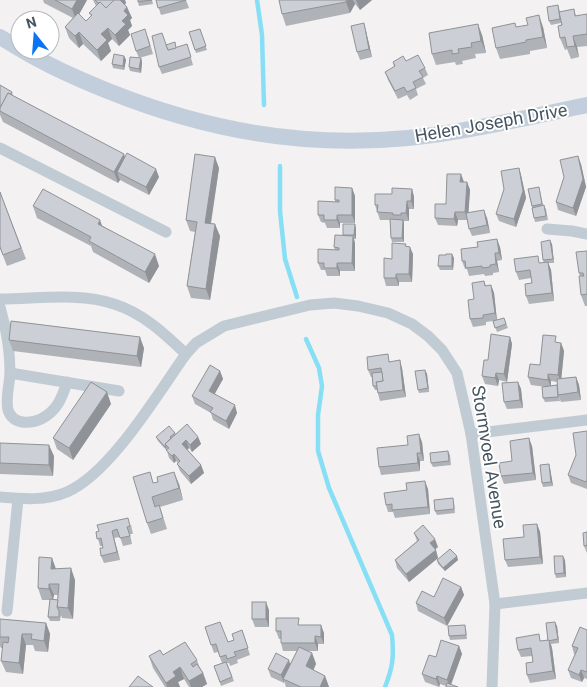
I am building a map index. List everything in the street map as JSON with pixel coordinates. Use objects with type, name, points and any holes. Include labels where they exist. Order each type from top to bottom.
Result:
[{"type":"street","name":"Helen Joseph Drive","points":[[41,60],[84,81],[148,107],[221,128],[290,138],[345,141],[408,138],[466,130],[587,105]]},
{"type":"street","points":[[0,148],[166,232]]},
{"type":"street","points":[[547,229],[587,234]]},
{"type":"street","points":[[0,299],[90,298],[114,304],[147,320],[186,354]]},
{"type":"street","name":"Stormvoel Avenue","points":[[0,497],[30,500],[50,497],[68,492],[85,481],[106,462],[125,439],[186,354],[196,343],[224,326],[310,305],[334,303],[388,313],[412,324],[428,336],[442,350],[457,372],[471,434],[495,604],[492,687]]},
{"type":"street","points":[[0,307],[7,336],[10,373],[7,400],[8,410],[12,417],[18,422],[40,420],[59,405],[67,382]]},
{"type":"street","points":[[10,373],[119,391]]},
{"type":"street","points":[[471,434],[587,420]]},
{"type":"street","points":[[7,611],[18,499]]},
{"type":"street","points":[[495,604],[587,592]]},
{"type":"building","points":[[55,0],[77,0],[72,9]]},
{"type":"building","points":[[95,0],[114,0],[106,8]]},
{"type":"building","points":[[114,0],[120,0],[127,7],[124,11],[128,15],[122,21],[126,24],[115,35],[108,28],[101,34],[107,40],[97,50],[79,32],[75,36],[65,27],[78,13],[86,21],[92,15],[89,13],[100,2],[106,8]]},
{"type":"building","points":[[156,0],[186,0],[158,8]]},
{"type":"building","points":[[279,0],[347,0],[346,2],[282,14]]},
{"type":"building","points":[[558,5],[560,19],[549,21],[547,7]]},
{"type":"building","points":[[574,9],[575,16],[587,14],[587,34],[573,36],[575,46],[567,47],[565,37],[560,38],[558,26],[562,25],[559,12]]},
{"type":"building","points":[[539,15],[543,37],[496,48],[492,28],[515,23],[516,27],[528,25],[526,18]]},
{"type":"building","points":[[364,23],[369,49],[357,52],[351,26]]},
{"type":"building","points":[[478,24],[481,41],[471,43],[472,47],[458,49],[459,53],[452,54],[452,50],[432,54],[429,33]]},
{"type":"building","points":[[145,29],[150,46],[136,51],[131,34]]},
{"type":"building","points":[[200,29],[206,46],[195,50],[189,32]]},
{"type":"building","points":[[162,33],[168,50],[187,44],[191,57],[159,67],[152,36]]},
{"type":"building","points":[[175,42],[176,48],[168,50],[166,45]]},
{"type":"building","points":[[114,54],[124,56],[123,66],[112,64]]},
{"type":"building","points":[[418,55],[425,68],[419,71],[423,77],[413,82],[416,88],[407,92],[404,87],[395,91],[385,72],[395,66],[393,62],[403,56],[406,61]]},
{"type":"building","points":[[130,57],[141,58],[139,69],[129,67]]},
{"type":"building","points":[[0,85],[12,92],[11,94],[8,93],[0,108]]},
{"type":"building","points":[[8,93],[124,154],[114,172],[0,111]]},
{"type":"building","points":[[127,153],[156,169],[146,187],[117,172]]},
{"type":"building","points":[[195,154],[215,157],[205,223],[215,224],[206,289],[187,286],[197,222],[186,220]]},
{"type":"building","points":[[578,156],[583,179],[573,208],[556,202],[564,177],[560,160]]},
{"type":"building","points":[[519,168],[523,191],[514,219],[496,214],[504,189],[501,171]]},
{"type":"building","points":[[447,174],[461,174],[460,182],[467,182],[465,212],[455,212],[454,219],[435,218],[435,204],[446,204]]},
{"type":"building","points":[[335,187],[352,188],[352,215],[337,215],[337,220],[324,220],[324,215],[318,215],[318,201],[339,202],[339,200],[335,200]]},
{"type":"building","points":[[539,187],[542,204],[532,206],[528,189]]},
{"type":"building","points":[[392,188],[412,189],[411,201],[407,201],[406,213],[393,215],[393,213],[377,212],[378,205],[375,205],[375,194],[392,194]]},
{"type":"building","points":[[43,189],[100,220],[98,224],[155,254],[145,272],[89,241],[91,237],[33,206]]},
{"type":"building","points":[[0,192],[21,248],[3,255],[0,247]]},
{"type":"building","points":[[544,205],[546,216],[534,218],[532,208]]},
{"type":"building","points":[[484,210],[487,225],[469,229],[466,213]]},
{"type":"building","points":[[390,219],[403,220],[402,238],[391,238]]},
{"type":"building","points":[[343,224],[355,224],[354,235],[343,235]]},
{"type":"building","points":[[335,235],[353,236],[352,263],[337,263],[337,268],[324,268],[324,263],[318,263],[318,249],[339,250],[339,248],[334,247]]},
{"type":"building","points":[[497,239],[499,253],[495,253],[496,264],[490,265],[490,267],[466,268],[465,261],[462,261],[461,249],[478,247],[477,242]]},
{"type":"building","points":[[550,240],[553,259],[543,260],[541,242]]},
{"type":"building","points":[[392,243],[406,244],[405,246],[410,247],[409,274],[396,274],[396,278],[384,278],[384,258],[392,259]]},
{"type":"building","points":[[587,251],[587,294],[581,295],[579,276],[584,276],[583,273],[579,273],[576,252]]},
{"type":"building","points":[[452,254],[452,266],[438,266],[439,255]]},
{"type":"building","points":[[538,256],[539,263],[548,262],[552,293],[526,296],[525,284],[532,283],[530,270],[516,272],[514,259]]},
{"type":"building","points":[[484,281],[485,286],[491,285],[495,313],[483,315],[483,318],[470,319],[468,300],[474,299],[472,283]]},
{"type":"building","points":[[504,318],[506,324],[495,328],[493,321]]},
{"type":"building","points":[[11,321],[140,337],[137,356],[9,340]]},
{"type":"building","points":[[491,334],[510,337],[504,374],[496,373],[495,378],[482,376],[484,360],[488,360]]},
{"type":"building","points":[[543,335],[556,336],[555,342],[561,343],[558,375],[548,374],[548,380],[528,377],[530,364],[540,365]]},
{"type":"building","points":[[388,354],[389,362],[400,360],[403,390],[378,393],[376,382],[383,381],[381,368],[368,370],[367,357]]},
{"type":"building","points":[[210,365],[220,371],[209,391],[235,405],[226,421],[210,412],[213,408],[192,396]]},
{"type":"building","points":[[425,370],[428,388],[418,390],[415,371]]},
{"type":"building","points":[[382,372],[383,381],[376,382],[377,386],[373,386],[372,373]]},
{"type":"building","points":[[576,377],[578,392],[558,395],[557,379]]},
{"type":"building","points":[[91,382],[107,392],[69,448],[53,438]]},
{"type":"building","points":[[518,382],[520,400],[504,402],[502,383]]},
{"type":"building","points":[[557,385],[558,397],[543,398],[542,387]]},
{"type":"building","points":[[187,424],[198,437],[190,445],[186,440],[182,444],[201,465],[189,476],[177,464],[180,461],[174,454],[172,456],[166,450],[169,448],[165,444]]},
{"type":"building","points":[[169,426],[175,433],[165,444],[166,448],[156,437]]},
{"type":"building","points":[[587,431],[586,482],[568,475],[576,455],[573,433]]},
{"type":"building","points":[[419,434],[421,453],[417,453],[418,463],[379,467],[377,448],[408,445],[407,436]]},
{"type":"building","points":[[529,438],[533,473],[501,476],[499,463],[512,461],[510,441]]},
{"type":"building","points":[[0,443],[49,445],[49,465],[0,463]]},
{"type":"building","points":[[448,451],[449,461],[431,463],[430,453]]},
{"type":"building","points":[[549,464],[551,482],[542,483],[540,465]]},
{"type":"building","points":[[150,472],[153,483],[158,482],[157,477],[174,472],[179,488],[152,497],[155,507],[159,505],[163,518],[147,523],[133,477]]},
{"type":"building","points":[[425,481],[428,507],[392,510],[392,504],[386,505],[384,493],[407,490],[406,483]]},
{"type":"building","points":[[453,498],[454,509],[435,511],[434,500]]},
{"type":"building","points":[[128,518],[130,526],[127,527],[130,536],[120,538],[117,529],[112,531],[117,552],[101,556],[100,548],[103,548],[101,538],[97,539],[96,532],[99,531],[97,525]]},
{"type":"building","points":[[537,524],[540,557],[505,560],[503,539],[524,537],[523,525]]},
{"type":"building","points":[[423,525],[435,539],[430,543],[436,550],[406,574],[395,560],[419,540],[414,533]]},
{"type":"building","points":[[587,532],[587,545],[584,546],[583,533]]},
{"type":"building","points":[[450,549],[457,556],[443,568],[437,560]]},
{"type":"building","points":[[554,556],[563,556],[564,573],[555,574]]},
{"type":"building","points":[[39,557],[52,558],[51,569],[71,568],[68,608],[57,607],[59,584],[49,584],[49,589],[38,588]]},
{"type":"building","points":[[443,578],[461,587],[444,618],[416,603],[422,591],[434,597]]},
{"type":"building","points":[[50,599],[58,600],[59,617],[48,617]]},
{"type":"building","points":[[252,602],[266,602],[266,619],[252,619]]},
{"type":"building","points":[[276,618],[299,618],[298,625],[321,625],[321,637],[315,636],[315,643],[281,643],[281,631],[276,631]]},
{"type":"building","points":[[0,619],[46,623],[44,641],[31,639],[32,634],[22,634],[19,663],[1,661],[3,642],[8,643],[9,637],[0,637]]},
{"type":"building","points":[[220,622],[228,642],[234,640],[232,634],[242,630],[248,648],[234,652],[236,656],[227,659],[226,655],[220,657],[216,644],[211,645],[205,627]]},
{"type":"building","points":[[555,622],[558,639],[548,641],[546,623]]},
{"type":"building","points":[[465,625],[466,635],[449,636],[448,626]]},
{"type":"building","points":[[580,627],[587,630],[587,672],[581,670],[579,675],[568,670],[578,648],[572,646]]},
{"type":"building","points":[[539,634],[540,641],[549,640],[553,671],[527,675],[526,663],[533,662],[531,648],[518,650],[516,638]]},
{"type":"building","points":[[441,640],[459,646],[447,680],[437,676],[436,679],[422,674],[429,655],[436,657]]},
{"type":"building","points":[[185,642],[197,660],[191,664],[193,667],[197,664],[203,673],[189,681],[180,667],[173,672],[176,676],[166,683],[149,656],[160,650],[163,655]]},
{"type":"building","points":[[299,647],[312,653],[306,666],[325,676],[320,687],[301,687],[283,679]]},
{"type":"building","points":[[276,653],[289,660],[281,675],[268,669]]},
{"type":"building","points":[[226,662],[232,677],[220,682],[214,666]]},
{"type":"building","points":[[138,676],[153,687],[129,687]]},
{"type":"building","points":[[447,683],[458,687],[446,687]]},
{"type":"waterway","points":[[257,0],[262,35],[264,105]]},
{"type":"waterway","points":[[280,166],[280,211],[285,259],[297,297]]},
{"type":"waterway","points":[[306,339],[319,368],[322,386],[318,415],[318,451],[329,488],[392,635],[392,661],[385,687]]}]
